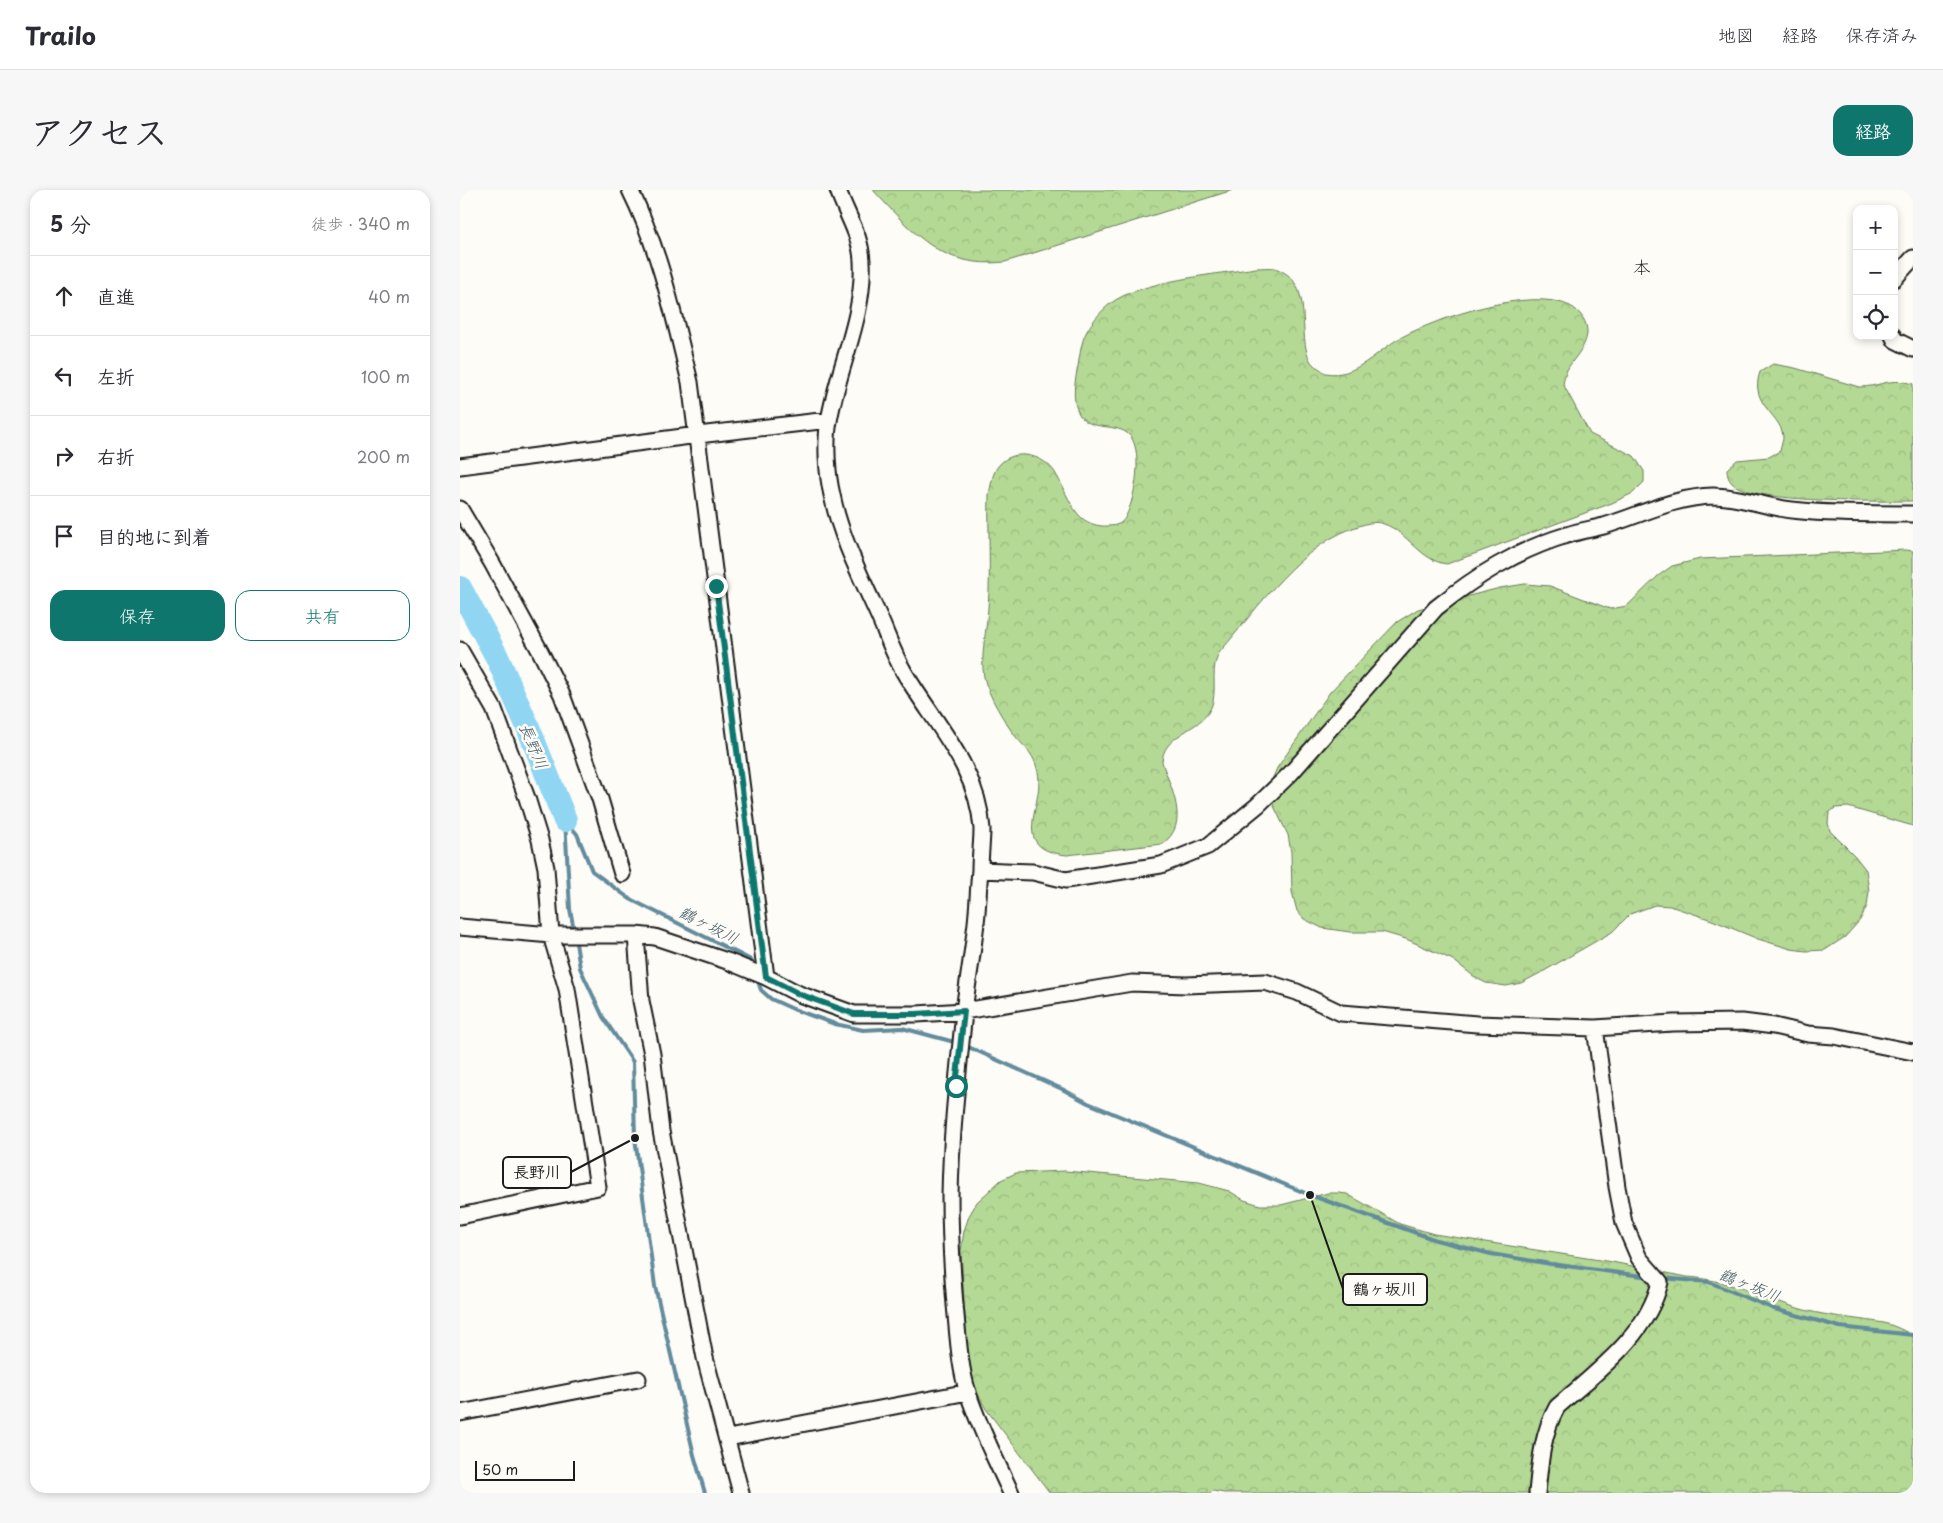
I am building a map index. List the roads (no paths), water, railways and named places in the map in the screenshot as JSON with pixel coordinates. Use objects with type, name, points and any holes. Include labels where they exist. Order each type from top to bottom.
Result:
[{"type":"street","points":[[630,190],[639,209],[669,297],[690,382],[766,977]]},
{"type":"street","points":[[838,190],[852,221],[860,244],[862,259],[861,288],[854,327],[829,420],[828,461],[831,493],[839,522],[860,577],[877,612],[892,651],[922,700],[955,747],[966,770],[980,809],[982,832],[976,927],[954,1102],[950,1197],[953,1284],[960,1360],[968,1392],[1011,1493]]},
{"type":"street","points":[[1898,275],[1913,258]]},
{"type":"street","points":[[1895,340],[1913,349]]},
{"type":"street","points":[[460,466],[829,420]]},
{"type":"street","points":[[980,870],[1033,872],[1066,880],[1161,865],[1208,846],[1258,805],[1291,773],[1436,608],[1463,586],[1522,551],[1568,534],[1604,526],[1664,504],[1713,496],[1736,498],[1771,507],[1807,512],[1913,514]]},
{"type":"street","points":[[460,509],[540,650],[562,695],[600,799],[622,874]]},
{"type":"street","points":[[460,650],[494,709],[527,798],[540,840],[546,868],[551,936],[567,989],[598,1187],[460,1216]]},
{"type":"street","points":[[460,927],[551,936],[636,935],[654,937],[743,968],[766,977],[799,994],[854,1014],[916,1014],[964,1011],[1132,983],[1265,982],[1297,992],[1341,1014],[1478,1024],[1595,1028],[1673,1022],[1742,1022],[1774,1026],[1808,1034],[1834,1036],[1913,1052]]},
{"type":"street","points":[[636,935],[641,1001],[652,1054],[661,1131],[705,1358],[728,1438],[741,1493]]},
{"type":"street","points":[[1538,1493],[1542,1446],[1557,1407],[1629,1341],[1656,1296],[1660,1282],[1639,1258],[1624,1223],[1617,1187],[1595,1028]]},
{"type":"street","points":[[460,1413],[638,1380]]},
{"type":"street","points":[[728,1438],[968,1392]]},
{"type":"waterway","name":"長野川","points":[[460,588],[497,657],[528,727],[565,820]]},
{"type":"waterway","name":"鶴ヶ坂川","points":[[565,820],[577,834],[592,871],[630,899],[751,960],[753,966]]},
{"type":"waterway","name":"長野川","points":[[565,820],[570,909],[574,930]]},
{"type":"waterway","name":"長野川","points":[[575,937],[580,968],[603,1017],[633,1062],[635,1138],[655,1286],[694,1455],[705,1493]]},
{"type":"waterway","name":"鶴ヶ坂川","points":[[757,978],[761,990],[771,999],[835,1024],[863,1030],[902,1028],[958,1043]]},
{"type":"waterway","name":"鶴ヶ坂川","points":[[964,1045],[1062,1089],[1088,1103],[1310,1195],[1436,1240],[1491,1254],[1650,1277]]},
{"type":"waterway","name":"鶴ヶ坂川","points":[[1661,1278],[1709,1282],[1774,1309],[1840,1327],[1913,1335]]},
{"type":"place","name":"長野川","points":[[635,1138]]},
{"type":"place","name":"鶴ヶ坂川","points":[[1310,1195]]},
{"type":"district","name":"本","points":[[1642,268]]}]
